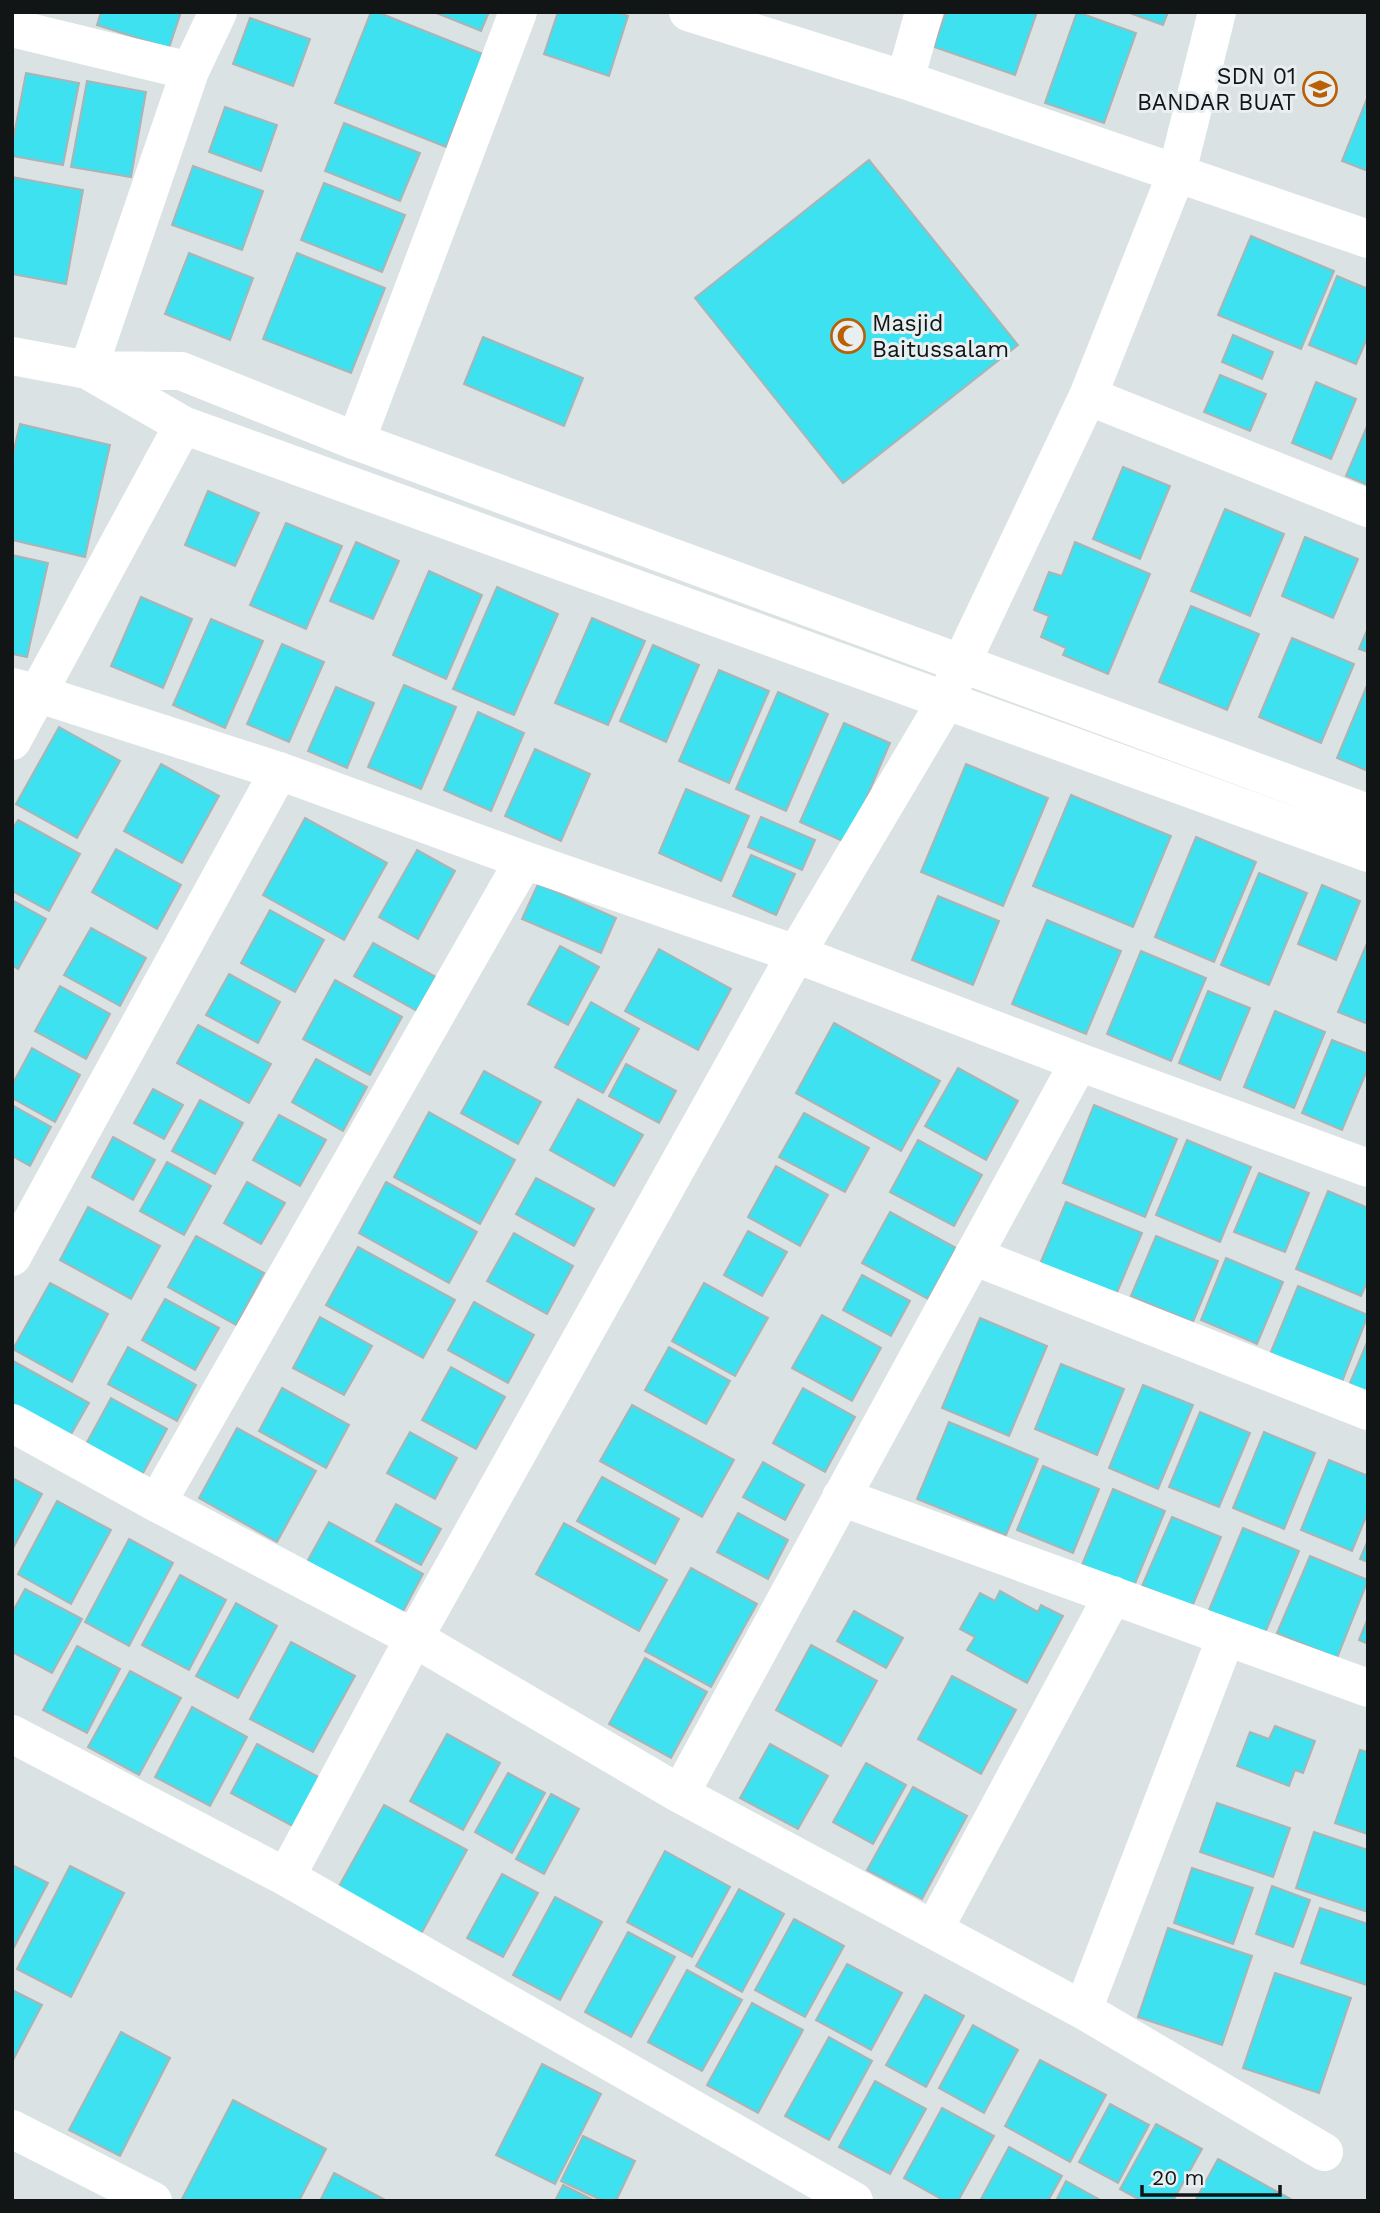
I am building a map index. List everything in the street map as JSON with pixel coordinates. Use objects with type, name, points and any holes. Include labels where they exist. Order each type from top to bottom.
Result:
[{"type":"street","points":[[88,370],[190,71],[218,12]]},
{"type":"street","points":[[356,441],[518,12]]},
{"type":"street","points":[[688,12],[905,80],[1368,239]]},
{"type":"street","points":[[905,80],[924,12]]},
{"type":"street","points":[[286,1877],[414,1638],[796,954],[946,701],[1088,396],[1177,172],[1217,12]]},
{"type":"street","points":[[12,28],[190,71]]},
{"type":"street","points":[[12,356],[88,370],[181,371],[356,441],[1368,813]]},
{"type":"street","points":[[88,370],[183,425],[1368,853]]},
{"type":"street","points":[[1088,396],[1368,508]]},
{"type":"street","points":[[12,741],[26,691],[183,425]]},
{"type":"street","points":[[26,691],[279,771],[524,860],[796,954],[1368,1168]]},
{"type":"street","points":[[12,1257],[279,771]]},
{"type":"street","points":[[158,1503],[524,860]]},
{"type":"street","points":[[680,1794],[1079,1062]]},
{"type":"street","points":[[973,1256],[1368,1411]]},
{"type":"street","points":[[12,1423],[414,1638],[680,1794],[1083,2010],[1324,2152]]},
{"type":"street","points":[[841,1497],[1368,1688]]},
{"type":"street","points":[[934,1928],[1113,1595]]},
{"type":"street","points":[[1083,2010],[1226,1637]]},
{"type":"street","points":[[12,1734],[286,1877],[854,2201]]},
{"type":"street","points":[[12,2129],[153,2201]]},
{"type":"building","points":[[101,12],[181,12],[169,48],[97,25]]},
{"type":"building","points":[[371,12],[377,12],[483,54],[446,147],[335,103]]},
{"type":"building","points":[[434,12],[489,12],[481,31]]},
{"type":"building","points":[[558,12],[616,12],[628,16],[609,76],[544,54]]},
{"type":"building","points":[[946,12],[1037,12],[1015,75],[934,47]]},
{"type":"building","points":[[1077,12],[1136,33],[1104,123],[1045,103]]},
{"type":"building","points":[[1127,12],[1168,12],[1163,25]]},
{"type":"building","points":[[250,18],[310,39],[293,86],[233,64]]},
{"type":"building","points":[[26,73],[79,83],[63,165],[12,156]]},
{"type":"building","points":[[87,81],[146,92],[131,177],[71,167]]},
{"type":"building","points":[[1368,96],[1368,171],[1342,161]]},
{"type":"building","points":[[225,107],[277,125],[261,171],[209,152]]},
{"type":"building","points":[[344,123],[420,153],[400,201],[325,171]]},
{"type":"building","name":"Masjid Baitussalam","points":[[869,160],[1018,345],[843,483],[695,298]]},
{"type":"building","points":[[193,166],[263,191],[242,250],[172,225]]},
{"type":"building","points":[[12,177],[83,190],[66,284],[12,274]]},
{"type":"building","points":[[324,183],[405,215],[382,272],[301,240]]},
{"type":"building","points":[[1251,236],[1334,271],[1301,349],[1218,315]]},
{"type":"building","points":[[189,253],[253,278],[230,340],[165,314]]},
{"type":"building","points":[[297,253],[385,288],[351,373],[263,339]]},
{"type":"building","points":[[1337,276],[1368,289],[1368,336],[1356,364],[1309,345]]},
{"type":"building","points":[[1233,335],[1273,352],[1262,379],[1222,362]]},
{"type":"building","points":[[483,337],[583,378],[564,426],[464,384]]},
{"type":"building","points":[[1220,375],[1266,394],[1250,431],[1204,412]]},
{"type":"building","points":[[1316,382],[1356,399],[1331,459],[1292,443]]},
{"type":"building","points":[[20,424],[110,445],[85,557],[12,540],[12,458]]},
{"type":"building","points":[[1368,424],[1368,485],[1346,476]]},
{"type":"building","points":[[1123,467],[1170,486],[1140,559],[1093,539]]},
{"type":"building","points":[[208,491],[259,513],[235,566],[185,545]]},
{"type":"building","points":[[1225,509],[1284,534],[1250,616],[1191,591]]},
{"type":"building","points":[[286,523],[342,546],[306,629],[250,605]]},
{"type":"building","points":[[1305,537],[1358,559],[1333,618],[1282,596]]},
{"type":"building","points":[[356,542],[399,561],[373,619],[330,601]]},
{"type":"building","points":[[1075,542],[1150,574],[1108,674],[1063,655],[1066,648],[1041,637],[1049,616],[1034,610],[1049,572],[1062,576]]},
{"type":"building","points":[[12,555],[48,563],[27,657],[12,654]]},
{"type":"building","points":[[429,571],[482,595],[446,679],[393,655]]},
{"type":"building","points":[[497,587],[558,614],[514,715],[453,689]]},
{"type":"building","points":[[141,597],[192,619],[163,688],[111,666]]},
{"type":"building","points":[[1191,606],[1259,634],[1227,710],[1159,682]]},
{"type":"building","points":[[592,618],[645,641],[608,725],[555,703]]},
{"type":"building","points":[[211,619],[263,641],[225,728],[173,705]]},
{"type":"building","points":[[1368,628],[1368,652],[1359,649]]},
{"type":"building","points":[[1292,638],[1354,664],[1321,743],[1259,717]]},
{"type":"building","points":[[282,644],[324,662],[289,742],[247,724]]},
{"type":"building","points":[[653,645],[699,665],[666,742],[620,721]]},
{"type":"building","points":[[719,670],[769,691],[729,783],[679,761]]},
{"type":"building","points":[[1368,683],[1368,771],[1337,758]]},
{"type":"building","points":[[404,685],[456,707],[421,789],[368,767]]},
{"type":"building","points":[[336,687],[374,703],[347,768],[308,751]]},
{"type":"building","points":[[778,692],[828,714],[786,811],[736,789]]},
{"type":"building","points":[[478,712],[524,733],[491,811],[444,790]]},
{"type":"building","points":[[844,723],[890,743],[847,843],[800,822]]},
{"type":"building","points":[[59,727],[120,761],[77,838],[16,804]]},
{"type":"building","points":[[535,749],[590,774],[561,841],[505,816]]},
{"type":"building","points":[[161,764],[219,796],[182,863],[124,831]]},
{"type":"building","points":[[966,764],[1048,798],[1003,906],[921,872]]},
{"type":"building","points":[[686,789],[749,816],[721,881],[659,853]]},
{"type":"building","points":[[1071,795],[1171,836],[1133,927],[1033,886]]},
{"type":"building","points":[[761,817],[815,840],[802,870],[748,847]]},
{"type":"building","points":[[305,818],[387,863],[344,940],[263,895]]},
{"type":"building","points":[[18,820],[80,854],[49,911],[12,891],[12,830]]},
{"type":"building","points":[[1196,837],[1256,862],[1214,962],[1155,937]]},
{"type":"building","points":[[116,849],[181,885],[157,929],[92,892]]},
{"type":"building","points":[[417,850],[455,871],[418,939],[379,917]]},
{"type":"building","points":[[751,855],[795,874],[776,915],[733,896]]},
{"type":"building","points":[[1259,873],[1307,893],[1269,985],[1221,965]]},
{"type":"building","points":[[538,884],[616,918],[601,953],[522,919]]},
{"type":"building","points":[[1322,885],[1360,901],[1336,960],[1298,944]]},
{"type":"building","points":[[938,896],[999,921],[973,985],[912,960]]},
{"type":"building","points":[[12,900],[46,919],[18,969],[12,965]]},
{"type":"building","points":[[270,910],[324,940],[295,992],[241,963]]},
{"type":"building","points":[[1047,920],[1121,951],[1086,1034],[1012,1004]]},
{"type":"building","points":[[91,928],[146,958],[120,1006],[64,975]]},
{"type":"building","points":[[1368,941],[1368,1024],[1338,1012]]},
{"type":"building","points":[[373,943],[436,977],[417,1011],[354,976]]},
{"type":"building","points":[[560,946],[599,967],[568,1025],[528,1004]]},
{"type":"building","points":[[659,949],[731,989],[698,1050],[625,1011]]},
{"type":"building","points":[[1141,951],[1206,978],[1171,1061],[1107,1034]]},
{"type":"building","points":[[229,974],[280,1002],[258,1043],[206,1015]]},
{"type":"building","points":[[335,980],[402,1017],[370,1075],[303,1039]]},
{"type":"building","points":[[60,986],[110,1014],[86,1059],[35,1031]]},
{"type":"building","points":[[1208,991],[1250,1008],[1220,1080],[1179,1063]]},
{"type":"building","points":[[591,1002],[639,1029],[603,1093],[555,1067]]},
{"type":"building","points":[[1275,1011],[1325,1032],[1294,1108],[1244,1087]]},
{"type":"building","points":[[834,1023],[940,1081],[901,1151],[796,1093]]},
{"type":"building","points":[[198,1025],[271,1064],[249,1103],[177,1063]]},
{"type":"building","points":[[1332,1040],[1368,1054],[1368,1068],[1342,1130],[1302,1113]]},
{"type":"building","points":[[32,1048],[80,1075],[55,1122],[12,1098],[12,1085]]},
{"type":"building","points":[[316,1059],[367,1087],[343,1131],[292,1102]]},
{"type":"building","points":[[626,1064],[676,1091],[659,1123],[609,1096]]},
{"type":"building","points":[[958,1068],[1018,1101],[986,1160],[925,1126]]},
{"type":"building","points":[[484,1071],[541,1102],[518,1144],[461,1113]]},
{"type":"building","points":[[153,1089],[183,1105],[164,1139],[134,1123]]},
{"type":"building","points":[[578,1099],[643,1135],[614,1186],[550,1150]]},
{"type":"building","points":[[200,1100],[243,1123],[215,1174],[172,1151]]},
{"type":"building","points":[[12,1105],[51,1127],[30,1166],[12,1156]]},
{"type":"building","points":[[1094,1105],[1177,1139],[1145,1217],[1063,1183]]},
{"type":"building","points":[[429,1112],[515,1160],[480,1224],[394,1177]]},
{"type":"building","points":[[804,1113],[869,1148],[845,1192],[779,1157]]},
{"type":"building","points":[[279,1115],[326,1140],[300,1186],[253,1160]]},
{"type":"building","points":[[113,1137],[155,1160],[133,1200],[92,1177]]},
{"type":"building","points":[[918,1140],[982,1175],[954,1226],[890,1192]]},
{"type":"building","points":[[1187,1140],[1251,1167],[1220,1242],[1156,1215]]},
{"type":"building","points":[[167,1162],[211,1186],[184,1235],[140,1211]]},
{"type":"building","points":[[776,1166],[828,1195],[800,1246],[748,1217]]},
{"type":"building","points":[[1259,1173],[1309,1193],[1285,1252],[1234,1232]]},
{"type":"building","points":[[536,1178],[594,1209],[574,1246],[516,1214]]},
{"type":"building","points":[[247,1182],[285,1203],[261,1244],[224,1223]]},
{"type":"building","points":[[386,1182],[477,1232],[449,1283],[359,1233]]},
{"type":"building","points":[[1328,1191],[1368,1208],[1368,1280],[1361,1296],[1296,1269]]},
{"type":"building","points":[[1066,1202],[1142,1233],[1113,1302],[1037,1271]]},
{"type":"building","points":[[88,1207],[160,1246],[131,1299],[60,1260]]},
{"type":"building","points":[[890,1212],[956,1248],[928,1299],[862,1263]]},
{"type":"building","points":[[748,1231],[787,1252],[762,1296],[724,1275]]},
{"type":"building","points":[[514,1233],[573,1266],[547,1314],[487,1281]]},
{"type":"building","points":[[196,1236],[264,1273],[236,1325],[168,1287]]},
{"type":"building","points":[[1156,1236],[1218,1261],[1193,1322],[1131,1296]]},
{"type":"building","points":[[358,1247],[455,1300],[423,1358],[326,1305]]},
{"type":"building","points":[[1226,1258],[1283,1282],[1257,1344],[1201,1320]]},
{"type":"building","points":[[862,1275],[910,1301],[891,1336],[843,1310]]},
{"type":"building","points":[[50,1283],[108,1314],[72,1382],[13,1349]]},
{"type":"building","points":[[704,1283],[768,1318],[735,1376],[672,1341]]},
{"type":"building","points":[[1298,1286],[1368,1315],[1338,1392],[1266,1364]]},
{"type":"building","points":[[165,1299],[219,1328],[195,1370],[142,1340]]},
{"type":"building","points":[[474,1302],[534,1335],[508,1383],[448,1350]]},
{"type":"building","points":[[822,1315],[881,1348],[852,1401],[792,1368]]},
{"type":"building","points":[[320,1317],[372,1346],[344,1395],[293,1368]]},
{"type":"building","points":[[980,1318],[1047,1346],[1009,1436],[942,1408]]},
{"type":"building","points":[[1368,1340],[1368,1404],[1345,1395]]},
{"type":"building","points":[[128,1347],[196,1385],[177,1421],[108,1384]]},
{"type":"building","points":[[669,1347],[730,1381],[706,1424],[645,1390]]},
{"type":"building","points":[[13,1361],[89,1403],[69,1438],[12,1407]]},
{"type":"building","points":[[1061,1364],[1124,1389],[1097,1455],[1035,1429]]},
{"type":"building","points":[[451,1367],[505,1397],[476,1449],[422,1420]]},
{"type":"building","points":[[1143,1385],[1193,1405],[1158,1489],[1109,1468]]},
{"type":"building","points":[[282,1388],[349,1425],[326,1468],[259,1431]]},
{"type":"building","points":[[803,1388],[855,1417],[825,1472],[773,1443]]},
{"type":"building","points":[[111,1398],[167,1429],[142,1475],[86,1444]]},
{"type":"building","points":[[632,1405],[734,1460],[702,1517],[600,1461]]},
{"type":"building","points":[[1200,1412],[1250,1433],[1219,1507],[1169,1487]]},
{"type":"building","points":[[949,1422],[1038,1459],[1006,1535],[917,1499]]},
{"type":"building","points":[[237,1428],[316,1471],[277,1542],[199,1498]]},
{"type":"building","points":[[410,1432],[457,1458],[435,1499],[387,1473]]},
{"type":"building","points":[[1264,1432],[1315,1453],[1284,1529],[1233,1508]]},
{"type":"building","points":[[1329,1460],[1368,1476],[1368,1512],[1352,1551],[1301,1530]]},
{"type":"building","points":[[763,1462],[804,1485],[785,1520],[743,1497]]},
{"type":"building","points":[[1043,1466],[1099,1489],[1073,1553],[1017,1530]]},
{"type":"building","points":[[602,1477],[679,1519],[655,1564],[577,1521]]},
{"type":"building","points":[[12,1478],[42,1494],[12,1550]]},
{"type":"building","points":[[1113,1489],[1165,1511],[1134,1586],[1082,1565]]},
{"type":"building","points":[[57,1501],[111,1530],[71,1604],[18,1574]]},
{"type":"building","points":[[396,1504],[441,1529],[421,1565],[376,1541]]},
{"type":"building","points":[[738,1513],[788,1540],[768,1579],[717,1552]]},
{"type":"building","points":[[1172,1517],[1221,1537],[1192,1607],[1142,1586]]},
{"type":"building","points":[[329,1522],[423,1574],[398,1621],[303,1569]]},
{"type":"building","points":[[564,1523],[667,1580],[639,1631],[536,1574]]},
{"type":"building","points":[[1243,1528],[1299,1551],[1263,1638],[1207,1615]]},
{"type":"building","points":[[129,1539],[173,1563],[129,1646],[85,1622]]},
{"type":"building","points":[[1368,1540],[1368,1562],[1360,1559]]},
{"type":"building","points":[[1310,1556],[1368,1580],[1337,1658],[1277,1633]]},
{"type":"building","points":[[691,1568],[757,1604],[711,1687],[645,1651]]},
{"type":"building","points":[[180,1575],[226,1600],[189,1670],[142,1645]]},
{"type":"building","points":[[25,1589],[82,1619],[52,1673],[12,1652],[12,1613]]},
{"type":"building","points":[[1000,1591],[1038,1612],[1041,1605],[1063,1616],[1027,1683],[967,1650],[975,1637],[960,1629],[980,1593],[995,1601]]},
{"type":"building","points":[[236,1603],[277,1626],[238,1698],[196,1676]]},
{"type":"building","points":[[854,1611],[903,1638],[886,1668],[837,1641]]},
{"type":"building","points":[[1368,1618],[1368,1644],[1359,1640]]},
{"type":"building","points":[[291,1642],[355,1676],[313,1752],[250,1719]]},
{"type":"building","points":[[811,1645],[877,1681],[841,1746],[776,1710]]},
{"type":"building","points":[[77,1646],[120,1669],[87,1733],[43,1710]]},
{"type":"building","points":[[645,1658],[707,1692],[671,1758],[609,1724]]},
{"type":"building","points":[[130,1671],[181,1698],[139,1775],[88,1747]]},
{"type":"building","points":[[952,1676],[1016,1710],[981,1774],[918,1739]]},
{"type":"building","points":[[192,1707],[247,1737],[210,1806],[155,1777]]},
{"type":"building","points":[[1275,1726],[1315,1741],[1303,1773],[1295,1770],[1289,1786],[1237,1766],[1250,1732],[1269,1739]]},
{"type":"building","points":[[447,1734],[500,1763],[463,1830],[410,1801]]},
{"type":"building","points":[[257,1744],[324,1780],[298,1829],[231,1793]]},
{"type":"building","points":[[770,1744],[828,1776],[798,1829],[740,1798]]},
{"type":"building","points":[[1360,1750],[1368,1752],[1368,1834],[1335,1823]]},
{"type":"building","points":[[866,1763],[906,1785],[873,1844],[833,1822]]},
{"type":"building","points":[[508,1773],[545,1793],[512,1853],[475,1832]]},
{"type":"building","points":[[913,1787],[967,1816],[922,1899],[867,1870]]},
{"type":"building","points":[[551,1794],[579,1809],[544,1874],[516,1859]]},
{"type":"building","points":[[1217,1803],[1290,1828],[1273,1877],[1200,1852]]},
{"type":"building","points":[[384,1805],[467,1850],[421,1934],[338,1888]]},
{"type":"building","points":[[1314,1832],[1368,1850],[1368,1912],[1296,1888]]},
{"type":"building","points":[[665,1851],[730,1887],[692,1957],[627,1922]]},
{"type":"building","points":[[12,1865],[48,1883],[12,1951]]},
{"type":"building","points":[[70,1866],[124,1893],[71,1997],[17,1969]]},
{"type":"building","points":[[1192,1868],[1253,1888],[1233,1944],[1174,1923]]},
{"type":"building","points":[[502,1874],[538,1893],[503,1957],[467,1938]]},
{"type":"building","points":[[1272,1886],[1310,1900],[1293,1947],[1256,1934]]},
{"type":"building","points":[[739,1889],[784,1914],[742,1992],[696,1966]]},
{"type":"building","points":[[555,1897],[602,1922],[560,2000],[513,1975]]},
{"type":"building","points":[[1320,1908],[1368,1924],[1367,1985],[1301,1963]]},
{"type":"building","points":[[794,1919],[844,1946],[805,2017],[755,1990]]},
{"type":"building","points":[[1168,1928],[1252,1956],[1222,2045],[1138,2017]]},
{"type":"building","points":[[628,1932],[675,1957],[631,2037],[585,2012]]},
{"type":"building","points":[[847,1964],[902,1993],[871,2050],[816,2020]]},
{"type":"building","points":[[687,1970],[742,2000],[702,2071],[648,2042]]},
{"type":"building","points":[[1275,1973],[1351,1998],[1319,2093],[1243,2068]]},
{"type":"building","points":[[12,1990],[42,2005],[12,2062]]},
{"type":"building","points":[[925,1995],[964,2016],[926,2087],[886,2065]]},
{"type":"building","points":[[752,2003],[803,2030],[758,2113],[707,2085]]},
{"type":"building","points":[[973,2025],[1018,2050],[984,2113],[939,2088]]},
{"type":"building","points":[[121,2032],[170,2058],[120,2156],[69,2130]]},
{"type":"building","points":[[829,2037],[872,2061],[829,2140],[785,2116]]},
{"type":"building","points":[[1040,2060],[1106,2095],[1070,2162],[1005,2126]]},
{"type":"building","points":[[542,2064],[601,2094],[555,2184],[496,2155]]},
{"type":"building","points":[[875,2081],[926,2109],[890,2174],[839,2147]]},
{"type":"building","points":[[233,2100],[326,2149],[299,2201],[181,2201]]},
{"type":"building","points":[[1110,2104],[1149,2125],[1118,2183],[1079,2162]]},
{"type":"building","points":[[942,2108],[994,2136],[958,2201],[945,2201],[904,2178]]},
{"type":"building","points":[[1156,2124],[1202,2149],[1173,2201],[1142,2201],[1120,2189]]},
{"type":"building","points":[[583,2136],[635,2161],[616,2201],[603,2201],[561,2181]]},
{"type":"building","points":[[1009,2147],[1062,2176],[1048,2201],[980,2201]]},
{"type":"building","points":[[1218,2159],[1294,2201],[1195,2201]]},
{"type":"building","points":[[334,2173],[387,2201],[320,2201]]},
{"type":"building","points":[[1066,2181],[1102,2201],[1056,2201]]},
{"type":"building","points":[[563,2185],[595,2201],[555,2201]]},
{"type":"place","name":"SDN 01 BANDAR BUAT","points":[[1320,89]]},
{"type":"place","name":"Masjid Baitussalam","points":[[848,336]]}]
